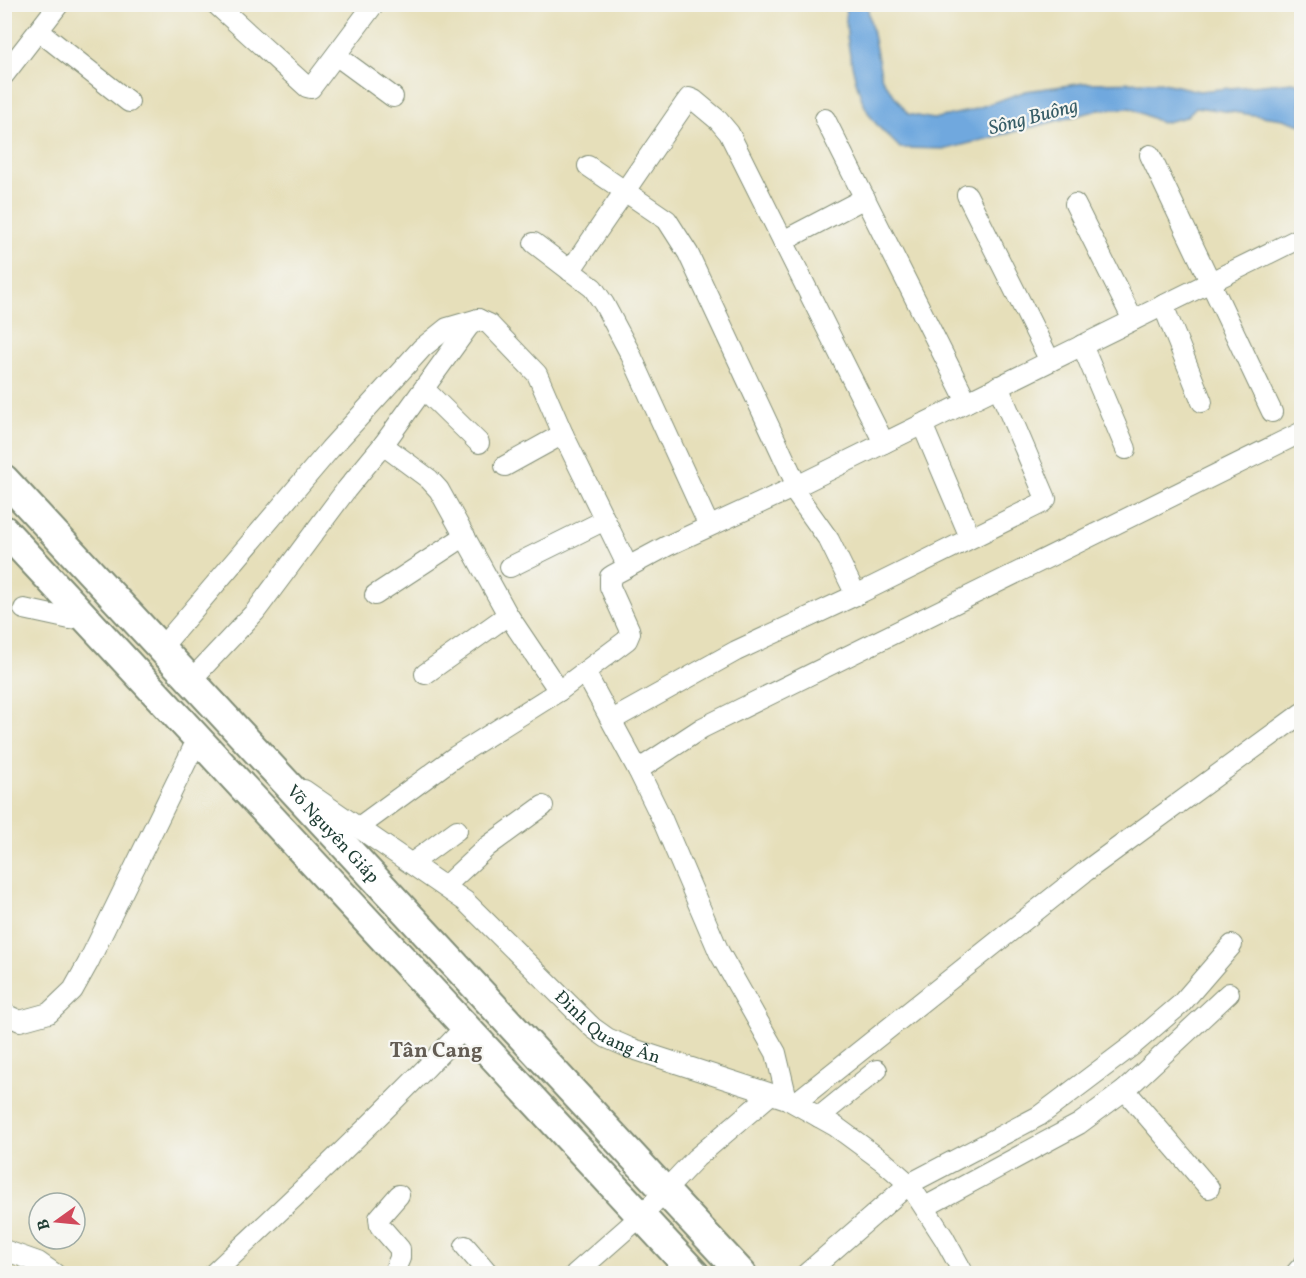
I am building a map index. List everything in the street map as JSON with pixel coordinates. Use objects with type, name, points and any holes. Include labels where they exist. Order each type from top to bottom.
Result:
[{"type":"highway","name":"Võ Nguyên Giáp","points":[[4,479],[742,1274]]},
{"type":"highway","name":"Võ Nguyên Giáp","points":[[4,530],[694,1274]]},
{"type":"street","points":[[4,75],[60,4]]},
{"type":"street","points":[[216,4],[307,87],[311,88],[336,56],[366,8]]},
{"type":"street","points":[[39,31],[129,102]]},
{"type":"street","points":[[336,56],[393,97]]},
{"type":"street","points":[[570,271],[689,98],[694,100],[718,120],[729,133],[884,443]]},
{"type":"street","points":[[825,119],[966,402]]},
{"type":"street","points":[[1150,155],[1272,412]]},
{"type":"street","points":[[588,166],[666,220],[676,233],[688,253],[795,487],[840,558],[856,595]]},
{"type":"street","points":[[967,195],[1050,361]]},
{"type":"street","points":[[783,241],[865,198]]},
{"type":"street","points":[[1075,204],[1133,320]]},
{"type":"street","points":[[359,827],[456,756],[559,691],[629,637],[629,629],[609,582],[610,577],[667,546],[795,487],[1302,237]]},
{"type":"street","points":[[534,243],[593,288],[608,311],[630,353],[709,526]]},
{"type":"street","points":[[1162,305],[1202,402]]},
{"type":"street","points":[[161,648],[330,449],[422,348],[447,328],[478,319],[489,324],[537,374],[563,434],[628,567]]},
{"type":"street","points":[[191,680],[255,612],[346,490],[383,445],[469,326],[478,319]]},
{"type":"street","points":[[1082,345],[1126,449]]},
{"type":"street","points":[[612,720],[736,651],[856,595],[1046,499],[998,386]]},
{"type":"street","points":[[424,389],[479,443]]},
{"type":"street","points":[[922,424],[970,537]]},
{"type":"street","points":[[638,770],[702,728],[1302,432]]},
{"type":"street","points":[[505,466],[563,434]]},
{"type":"street","points":[[383,445],[429,479],[439,490],[508,615],[559,691]]},
{"type":"street","points":[[510,567],[605,520]]},
{"type":"street","points":[[375,596],[465,536]]},
{"type":"street","points":[[24,609],[70,619],[80,611]]},
{"type":"street","points":[[425,674],[508,615]]},
{"type":"street","points":[[585,672],[662,819],[719,952],[776,1053],[784,1099]]},
{"type":"street","points":[[575,1274],[633,1207],[672,1198],[696,1158],[784,1099],[1086,871],[1302,713]]},
{"type":"street","points":[[5,1014],[20,1021],[49,1013],[73,990],[198,738]]},
{"type":"street","name":"Đinh Quang Ân","points":[[258,752],[291,782],[446,886],[487,920],[593,1028],[607,1038],[784,1099],[835,1126],[868,1150],[909,1184],[964,1274]]},
{"type":"street","points":[[446,886],[488,846],[543,806]]},
{"type":"street","points":[[412,863],[457,830]]},
{"type":"street","points":[[806,1274],[909,1184],[1039,1116],[1133,1045],[1181,1004],[1232,945]]},
{"type":"street","points":[[925,1207],[1080,1124],[1125,1090],[1229,993]]},
{"type":"street","points":[[213,1274],[399,1098],[465,1027]]},
{"type":"street","points":[[819,1117],[877,1070]]},
{"type":"street","points":[[1125,1090],[1209,1188]]},
{"type":"street","points":[[393,1274],[400,1258],[400,1249],[380,1226],[379,1218],[399,1195]]},
{"type":"street","points":[[465,1245],[489,1274]]},
{"type":"street","points":[[4,1250],[38,1262],[55,1274]]},
{"type":"street","points":[[1295,1274],[1302,1266]]},
{"type":"water","name":"Sông Buông","points":[[846,5],[867,5],[882,79],[908,114],[933,119],[969,111],[1026,91],[1084,83],[1159,82],[1199,91],[1293,82],[1301,85],[1301,125],[1283,119],[1196,107],[1186,117],[1162,123],[1130,108],[1099,110],[947,149],[900,148],[874,121],[861,97],[849,48]]},
{"type":"district","name":"Tân Cang","points":[[436,1050]]}]
